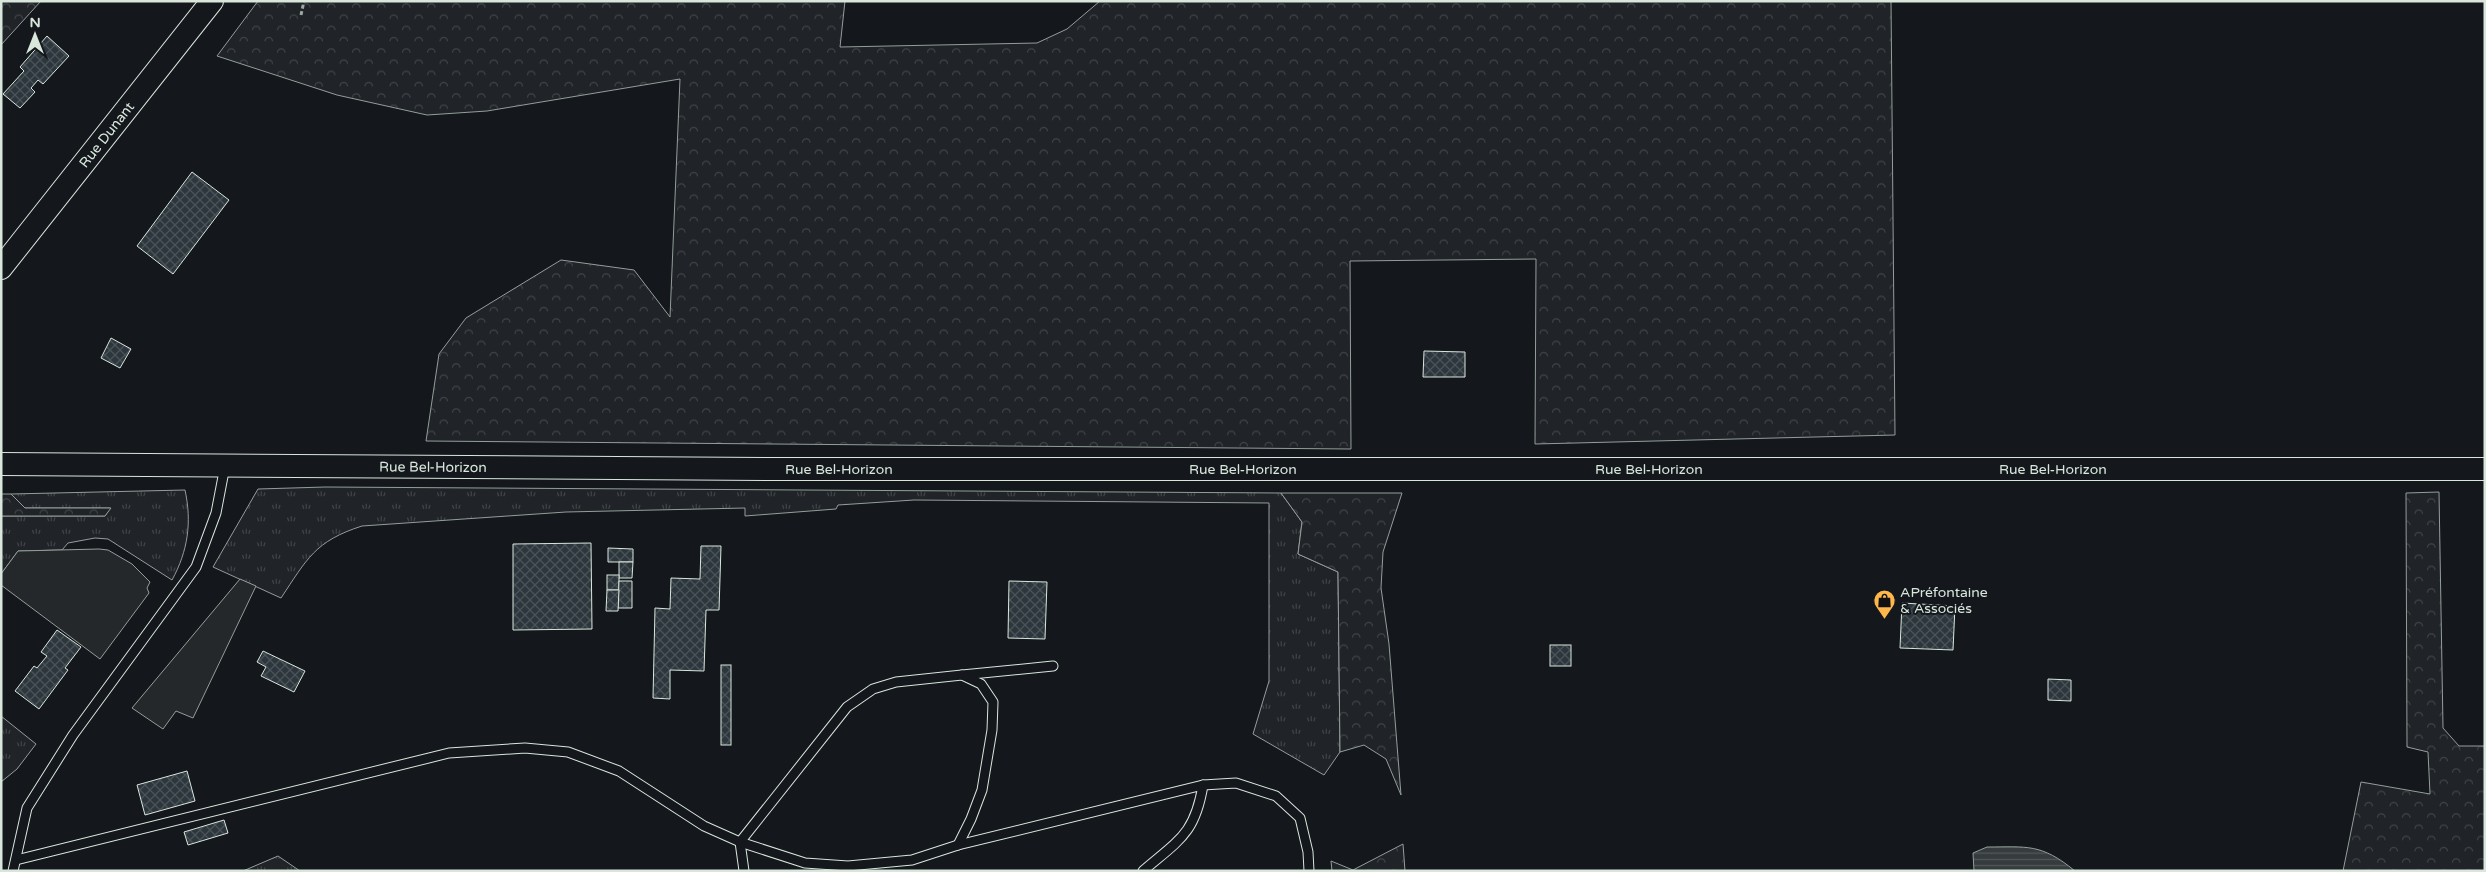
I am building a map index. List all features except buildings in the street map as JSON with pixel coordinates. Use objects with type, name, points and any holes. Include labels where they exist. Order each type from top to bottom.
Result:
[{"type":"street","name":"Rue Dunant","points":[[1,268],[212,1]]},
{"type":"street","name":"Rue Bel-Horizon","points":[[1,464],[835,470],[2485,469]]},
{"type":"lane","points":[[13,871],[27,808],[73,735],[196,567],[216,513],[225,466]]},
{"type":"lane","points":[[744,871],[740,842],[847,707],[873,689],[896,682],[1053,666]]},
{"type":"lane","points":[[958,845],[972,820],[982,790],[992,730],[993,711],[993,702],[981,684],[962,675]]},
{"type":"lane","points":[[16,860],[449,753],[525,748],[568,752],[619,770],[704,826],[740,842],[805,863],[848,866],[912,860],[958,845],[1203,785],[1236,783],[1276,796],[1300,818],[1308,852],[1309,871]]},
{"type":"lane","points":[[1143,871],[1184,835],[1195,819],[1203,785]]},
{"type":"path","points":[[302,15],[304,1]]},
{"type":"green space","points":[[1,1],[41,1],[1,45]]},
{"type":"green space","points":[[258,1],[845,1],[840,47],[1037,43],[1067,29],[1100,1],[1891,1],[1895,435],[1535,444],[1536,259],[1350,261],[1351,449],[426,441],[439,354],[466,318],[561,260],[634,270],[670,317],[680,79],[487,111],[427,115],[337,95],[217,56]]},
{"type":"green space","points":[[325,487],[1281,493],[1302,522],[1298,554],[1338,572],[1340,752],[1324,775],[1253,734],[1269,681],[1269,503],[914,500],[838,505],[836,509],[745,516],[745,508],[566,512],[362,526],[333,538],[314,553],[298,572],[281,598],[213,567],[258,489]]},
{"type":"green space","points":[[185,490],[188,513],[187,536],[182,558],[172,580],[108,539],[95,538],[68,543],[62,550],[18,551],[1,574],[1,516],[105,516],[110,508],[25,508],[11,494]]},
{"type":"green space","points":[[2439,492],[2443,728],[2459,746],[2485,746],[2485,871],[2343,871],[2361,782],[2430,794],[2428,752],[2407,747],[2406,493]]},
{"type":"green space","points":[[1281,493],[1402,493],[1383,552],[1381,588],[1389,644],[1401,795],[1386,759],[1364,745],[1340,752],[1338,572],[1298,554],[1302,522]]},
{"type":"green space","points":[[1,494],[11,494],[25,508],[111,508],[105,516],[1,516]]},
{"type":"green space","points":[[1,716],[36,744],[17,769],[1,782]]},
{"type":"green space","points":[[1403,844],[1405,871],[1332,871],[1331,861],[1353,870]]},
{"type":"green space","points":[[278,856],[300,871],[243,871]]},
{"type":"shaded area","points":[[108,550],[132,564],[150,582],[147,588],[149,593],[100,659],[1,585],[1,574],[18,551]]},
{"type":"shaded area","points":[[240,579],[256,586],[193,718],[176,711],[163,729],[132,708]]},
{"type":"shaded area","points":[[1987,847],[2023,847],[2043,851],[2053,855],[2075,871],[1974,871],[1973,853]]},
{"type":"place","name":"APréfontaine & Associés","points":[[1884,619]]}]
